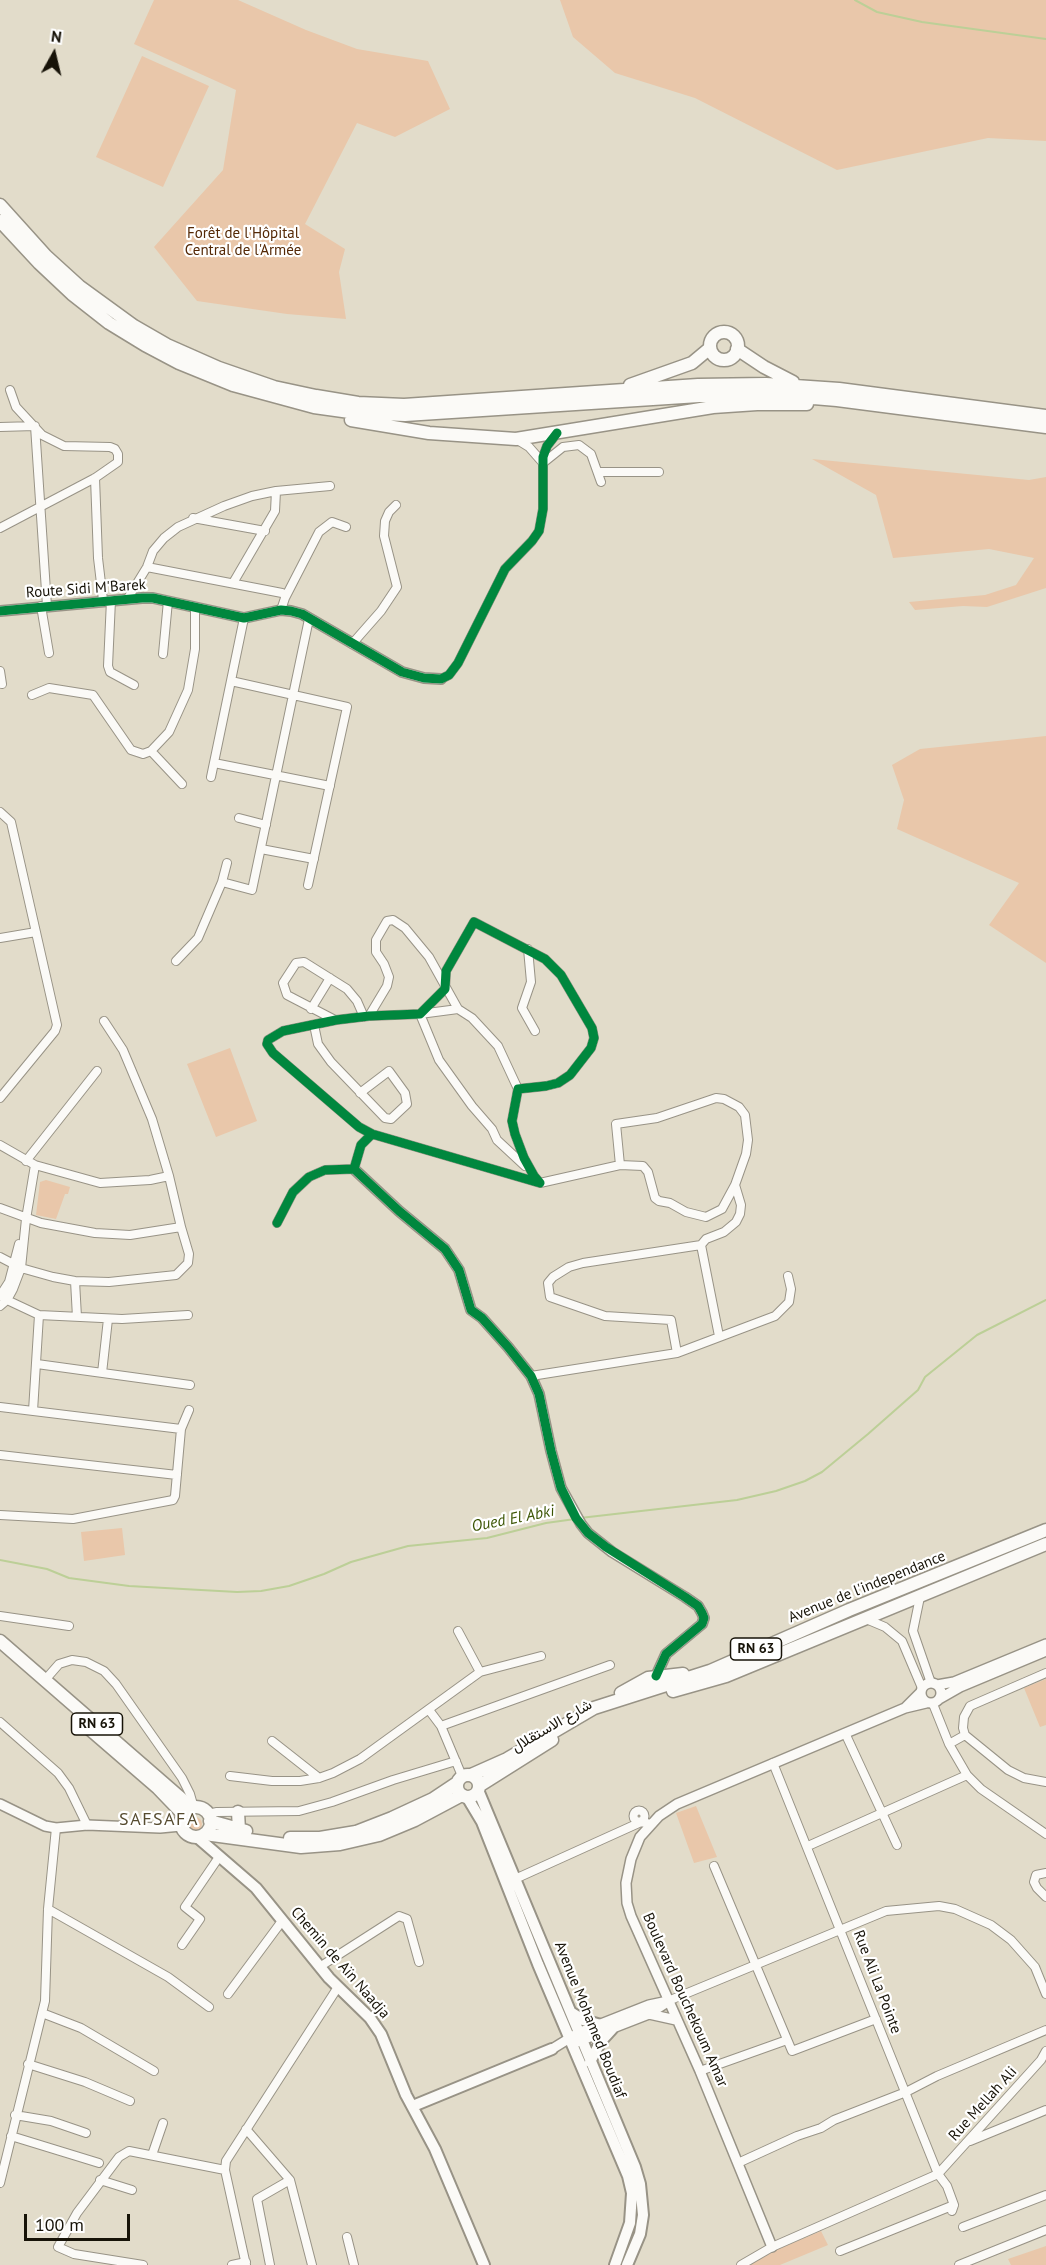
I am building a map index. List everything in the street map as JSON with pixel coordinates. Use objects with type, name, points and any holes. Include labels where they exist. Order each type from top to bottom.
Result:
[{"type":"main road","points":[[0,205],[46,256],[115,314],[184,354],[254,381],[316,396],[381,404],[721,384],[803,386],[1046,416]]},
{"type":"main road","points":[[0,221],[72,294],[109,323],[145,345],[179,363],[224,382],[314,407],[357,413],[405,415],[699,396],[766,394],[837,400],[1046,427]]},
{"type":"main road","points":[[614,390],[684,367],[702,356],[710,348],[713,337],[724,332],[734,337],[737,349],[770,370],[803,386]]},
{"type":"main road","points":[[710,348],[713,355],[723,360],[731,358],[737,349]]},
{"type":"main road","points":[[314,407],[339,417],[406,430],[474,438],[516,439],[692,410],[757,404],[821,405],[1015,423]]},
{"type":"main road","name":"Avenue de l'independance","points":[[468,1786],[507,1758],[594,1708],[710,1671],[1046,1530]]},
{"type":"main road","name":"شارع الاستقلال","points":[[468,1786],[583,1722],[657,1687],[726,1676],[1046,1544]]},
{"type":"main road","name":"RN 63","points":[[0,1641],[188,1814]]},
{"type":"main road","name":"RN 63","points":[[0,1651],[188,1814]]},
{"type":"main road","name":"RN 63","points":[[209,1817],[239,1830],[276,1837],[340,1836],[392,1818],[432,1799],[468,1786]]},
{"type":"main road","name":"RN 63","points":[[201,1835],[301,1847],[340,1844],[379,1835],[415,1820],[468,1786]]},
{"type":"main road","name":"Avenue Mohamed Boudiaf","points":[[468,1786],[515,1879],[572,2013],[575,2039],[590,2062],[635,2166],[640,2184],[643,2215],[640,2234],[627,2265]]},
{"type":"main road","name":"Avenue Mohamed Boudiaf","points":[[468,1786],[575,2039],[628,2176],[632,2193],[630,2223],[615,2265]]},
{"type":"main road","points":[[200,1808],[209,1817],[209,1828],[201,1835],[189,1835],[188,1814],[200,1808]]},
{"type":"main road","points":[[238,1812],[239,1830]]},
{"type":"main road","name":"Chemin de Aïn Naadja","points":[[201,1835],[219,1857],[256,1888],[338,1987],[370,2018],[381,2034],[406,2095],[435,2149],[484,2265]]},
{"type":"main road","points":[[572,2013],[588,2022],[601,2025]]},
{"type":"main road","points":[[590,2062],[601,2041],[612,2029]]},
{"type":"main road","points":[[413,2106],[552,2049]]},
{"type":"street","points":[[0,528],[96,478],[118,462],[115,449],[110,447],[64,446],[42,435],[16,407],[10,390]]},
{"type":"street","points":[[0,427],[35,426]]},
{"type":"street","points":[[35,426],[42,507],[44,606],[49,653]]},
{"type":"street","points":[[441,679],[449,675],[458,663],[505,569],[539,531],[543,509],[543,463],[547,446],[556,433]]},
{"type":"street","points":[[516,439],[529,447],[543,463]]},
{"type":"street","points":[[543,463],[563,447],[579,445],[591,454],[601,482]]},
{"type":"street","points":[[598,472],[659,472]]},
{"type":"street","points":[[96,478],[98,558],[106,600],[108,666],[110,672],[134,685]]},
{"type":"street","points":[[128,598],[147,567],[153,551],[164,538],[193,518],[252,496],[276,490],[330,486]]},
{"type":"street","points":[[233,583],[275,511],[276,490]]},
{"type":"street","points":[[352,644],[381,611],[397,587],[384,536],[385,521],[389,512],[396,505]]},
{"type":"street","points":[[193,518],[265,531]]},
{"type":"street","points":[[281,610],[319,532],[332,522],[346,527]]},
{"type":"street","points":[[147,567],[282,593]]},
{"type":"street","name":"Route Sidi M'Barek","points":[[0,611],[128,598],[153,598],[244,618],[281,610],[291,611],[309,618],[412,676],[441,679]]},
{"type":"street","points":[[162,654],[168,601]]},
{"type":"street","points":[[32,695],[49,688],[93,695],[131,750],[144,754],[151,751],[169,732],[188,690],[195,649],[195,608]]},
{"type":"street","points":[[211,777],[244,618]]},
{"type":"street","points":[[222,882],[252,890],[309,618]]},
{"type":"street","points":[[0,671],[2,684]]},
{"type":"street","points":[[231,681],[347,707],[308,885]]},
{"type":"street","points":[[151,751],[182,784]]},
{"type":"street","points":[[214,763],[330,786]]},
{"type":"street","points":[[0,812],[11,822],[57,1028],[0,1098]]},
{"type":"street","points":[[239,818],[266,825]]},
{"type":"street","points":[[261,849],[314,859]]},
{"type":"street","points":[[177,961],[198,938],[222,882],[227,863]]},
{"type":"street","points":[[366,1016],[387,986],[388,971],[376,952],[376,940],[387,921],[398,922],[429,957],[458,1009],[472,1018],[498,1046],[518,1089],[512,1121],[520,1150],[534,1176]]},
{"type":"street","points":[[420,1014],[445,989],[446,971],[474,922],[545,959],[561,975],[592,1028],[594,1038],[591,1048],[564,1079],[546,1086],[518,1089]]},
{"type":"street","points":[[0,938],[36,932]]},
{"type":"street","points":[[528,949],[531,982],[522,1008],[535,1031]]},
{"type":"street","points":[[336,1020],[287,996],[283,983],[296,963],[304,962],[347,989],[366,1016]]},
{"type":"street","points":[[311,1009],[330,978]]},
{"type":"street","points":[[458,1009],[420,1014],[366,1016],[314,1024],[283,1030],[272,1036],[267,1044],[273,1053],[359,1128],[372,1134],[540,1183],[620,1165],[643,1166],[648,1172],[655,1198],[698,1216],[706,1217],[722,1209],[735,1185],[746,1154],[748,1129],[745,1115],[739,1107],[724,1099],[703,1101],[657,1118],[616,1124],[620,1165]]},
{"type":"street","points":[[420,1014],[439,1060],[471,1106],[492,1129],[497,1140],[540,1183]]},
{"type":"street","points":[[0,1257],[17,1266],[75,1281],[109,1282],[176,1275],[188,1263],[189,1254],[152,1119],[123,1050],[104,1022]]},
{"type":"street","points":[[314,1024],[318,1044],[331,1062],[360,1093],[385,1118],[391,1119],[407,1104],[405,1093],[389,1071],[360,1093]]},
{"type":"street","points":[[26,1161],[97,1071]]},
{"type":"street","points":[[354,1169],[361,1144],[359,1128]]},
{"type":"street","points":[[361,1144],[372,1134]]},
{"type":"street","points":[[0,1145],[35,1165],[100,1183],[150,1180],[169,1176]]},
{"type":"street","points":[[0,1306],[13,1289],[35,1165]]},
{"type":"street","points":[[277,1222],[293,1192],[309,1177],[325,1170],[354,1169],[399,1211],[445,1249],[459,1270],[471,1310],[482,1318],[531,1376],[539,1394],[559,1481],[576,1518],[588,1533],[612,1552],[698,1606],[702,1612],[704,1618],[702,1624],[666,1654],[657,1687]]},
{"type":"street","points":[[677,1353],[671,1320],[605,1316],[550,1297],[548,1283],[569,1267],[583,1263],[701,1245],[706,1239],[724,1232],[736,1222],[741,1205],[735,1185]]},
{"type":"street","points":[[0,1208],[26,1219],[95,1233],[130,1235],[181,1227]]},
{"type":"street","points":[[701,1245],[719,1336]]},
{"type":"street","points":[[531,1376],[677,1353],[775,1316],[784,1309],[791,1296],[788,1276]]},
{"type":"street","points":[[75,1281],[76,1317]]},
{"type":"street","points":[[4,1298],[39,1315],[108,1319],[188,1315]]},
{"type":"street","points":[[33,1411],[39,1315]]},
{"type":"street","points":[[102,1372],[108,1319]]},
{"type":"street","points":[[37,1364],[190,1385]]},
{"type":"street","points":[[0,1407],[181,1429]]},
{"type":"street","points":[[0,1515],[73,1519],[173,1500],[181,1429],[189,1410]]},
{"type":"street","points":[[0,1455],[177,1475]]},
{"type":"street","points":[[921,1597],[913,1631],[927,1688]]},
{"type":"street","points":[[0,1616],[69,1626]]},
{"type":"street","points":[[866,1619],[885,1627],[902,1641],[927,1688],[949,1744],[967,1775],[981,1789],[1046,1833]]},
{"type":"street","points":[[458,1631],[480,1672]]},
{"type":"street","points":[[905,1708],[927,1688],[954,1682],[1046,1644]]},
{"type":"street","points":[[905,1708],[933,1702],[960,1687],[1046,1651]]},
{"type":"street","points":[[230,1776],[272,1781],[320,1778],[360,1759],[480,1672],[541,1656]]},
{"type":"street","points":[[0,1804],[45,1826],[56,1828],[87,1825],[160,1828],[188,1814],[190,1794],[182,1778],[116,1683],[104,1671],[86,1662],[72,1660],[59,1664],[45,1680]]},
{"type":"street","points":[[441,1726],[610,1665]]},
{"type":"street","points":[[1046,1673],[970,1706],[964,1717],[963,1728],[965,1736],[1008,1770],[1023,1778],[1046,1782]]},
{"type":"street","points":[[927,1688],[941,1692],[933,1702]]},
{"type":"street","name":"Boulevard Bouchekoum Amar","points":[[772,2247],[700,2071],[627,1903],[626,1883],[631,1859],[646,1823],[677,1804],[905,1708]]},
{"type":"street","points":[[429,1710],[441,1726],[468,1786]]},
{"type":"street","points":[[0,1722],[58,1773],[69,1788],[87,1825]]},
{"type":"street","points":[[845,1733],[897,1845]]},
{"type":"street","points":[[949,1744],[965,1736]]},
{"type":"street","points":[[272,1741],[320,1778]]},
{"type":"street","points":[[209,1817],[238,1812],[299,1811],[456,1761]]},
{"type":"street","name":"Rue Ali La Pointe","points":[[773,1762],[938,2174],[947,2186],[953,2208],[840,2251]]},
{"type":"street","points":[[808,1846],[967,1775]]},
{"type":"street","points":[[515,1879],[646,1823]]},
{"type":"street","points":[[0,2183],[2,2163],[42,2013],[47,1978],[48,1909],[56,1828]]},
{"type":"street","points":[[182,1945],[201,1919],[185,1907],[219,1857]]},
{"type":"street","points":[[714,1866],[792,2051],[876,2019]]},
{"type":"street","points":[[1046,1873],[1036,1875],[1034,1882],[1036,1888],[1046,1897]]},
{"type":"street","points":[[552,2049],[649,2005],[668,2001],[756,1967],[841,1929],[886,1911],[897,1909],[939,1906],[955,1909],[991,1925],[1011,1940],[1035,1967],[1046,1994]]},
{"type":"street","points":[[48,1909],[168,1977],[209,2007]]},
{"type":"street","points":[[321,1966],[399,1916],[408,1919],[419,1962]]},
{"type":"street","points":[[228,1994],[282,1921]]},
{"type":"street","points":[[232,2265],[246,2264],[225,2170],[226,2161],[338,1987]]},
{"type":"street","points":[[575,2039],[612,2029],[649,2014],[668,2001]]},
{"type":"street","points":[[42,2013],[81,2028],[154,2071]]},
{"type":"street","points":[[649,2014],[676,2020]]},
{"type":"street","points":[[738,2163],[1046,2030]]},
{"type":"street","points":[[700,2071],[787,2040]]},
{"type":"street","name":"Rue Mellah Ali","points":[[938,2174],[1043,2063],[1046,2051]]},
{"type":"street","points":[[28,2064],[85,2082],[130,2101]]},
{"type":"street","points":[[966,2142],[1046,2110]]},
{"type":"street","points":[[15,2115],[51,2121],[86,2133]]},
{"type":"street","points":[[152,2155],[163,2123]]},
{"type":"street","points":[[246,2129],[290,2180],[312,2265]]},
{"type":"street","points":[[11,2136],[99,2163]]},
{"type":"street","points":[[143,2265],[98,2262],[58,2247],[77,2212],[100,2180],[124,2153],[129,2151],[225,2170]]},
{"type":"street","points":[[741,2265],[772,2247],[938,2174]]},
{"type":"street","points":[[100,2180],[132,2190]]},
{"type":"street","points":[[270,2265],[257,2199],[290,2180]]},
{"type":"street","points":[[963,2227],[1046,2195]]},
{"type":"street","points":[[959,2265],[1046,2230]]},
{"type":"street","points":[[347,2237],[354,2265]]},
{"type":"green space","name":"Forêt de l'Hôpital Central de l'Armée","points":[[154,0],[238,0],[306,30],[357,49],[428,61],[450,109],[395,137],[357,123],[305,224],[345,249],[339,272],[346,319],[287,314],[197,301],[154,247],[223,170],[236,90],[134,44]]},
{"type":"green space","points":[[560,0],[1046,0],[1046,141],[988,138],[837,170],[695,98],[615,73],[573,37]]},
{"type":"green space","points":[[142,56],[209,86],[163,187],[96,157]]},
{"type":"green space","points":[[812,459],[1029,480],[1046,477],[1046,588],[987,607],[963,606],[915,610],[909,602],[985,595],[1016,585],[1034,558],[989,549],[893,558],[876,495]]},
{"type":"green space","points":[[1046,736],[1046,963],[989,925],[1019,883],[897,829],[904,800],[892,765],[920,749]]},
{"type":"green space","points":[[230,1048],[257,1121],[216,1137],[187,1064]]},
{"type":"green space","points":[[46,1180],[70,1187],[56,1219],[36,1215],[40,1182]]},
{"type":"green space","points":[[122,1528],[125,1555],[84,1561],[81,1532]]},
{"type":"green space","points":[[1046,1679],[1046,1725],[1040,1727],[1024,1688]]},
{"type":"green space","points":[[696,1806],[717,1857],[694,1863],[676,1813]]},
{"type":"green space","points":[[195,1817],[200,1819],[202,1824],[200,1829],[195,1831],[190,1829],[188,1824],[190,1819]]},
{"type":"green space","points":[[821,2231],[828,2245],[780,2265],[750,2265],[778,2249]]},
{"type":"green space","points":[[1046,2246],[1046,2265],[1011,2265],[1008,2259]]},
{"type":"waterway","points":[[855,0],[877,12],[922,22],[1046,39]]},
{"type":"waterway","name":"Oued El Abki","points":[[580,1518],[737,1500],[776,1491],[805,1481],[822,1472],[868,1434],[918,1390],[925,1377],[977,1335],[1046,1300]]},
{"type":"waterway","name":"Oued El Abki","points":[[0,1560],[47,1569],[69,1578],[129,1586],[237,1592],[261,1591],[289,1586],[351,1562],[408,1546],[487,1538],[546,1523],[575,1519]]},
{"type":"cycle path","points":[[0,611],[142,598],[153,598],[244,618],[281,610],[291,611],[302,614],[402,672],[424,678],[441,679],[449,675],[458,663],[505,569],[539,531],[543,509],[543,457],[547,446],[557,433]]},
{"type":"cycle path","points":[[354,1169],[361,1145],[372,1134],[540,1183],[524,1158],[515,1134],[512,1121],[518,1089],[558,1083],[570,1075],[591,1048],[594,1038],[592,1028],[561,975],[545,959],[474,922],[446,971],[445,989],[420,1014],[336,1020],[283,1031],[268,1040],[267,1044],[273,1053],[359,1127],[372,1134]]},
{"type":"cycle path","points":[[277,1223],[293,1192],[309,1177],[325,1170],[354,1169],[399,1211],[445,1249],[459,1270],[471,1310],[482,1318],[531,1376],[539,1394],[561,1488],[576,1518],[588,1533],[606,1547],[685,1597],[698,1606],[702,1613],[704,1618],[702,1624],[666,1654],[656,1676]]},
{"type":"district","name":"SAFSAFA","points":[[159,1820]]}]
